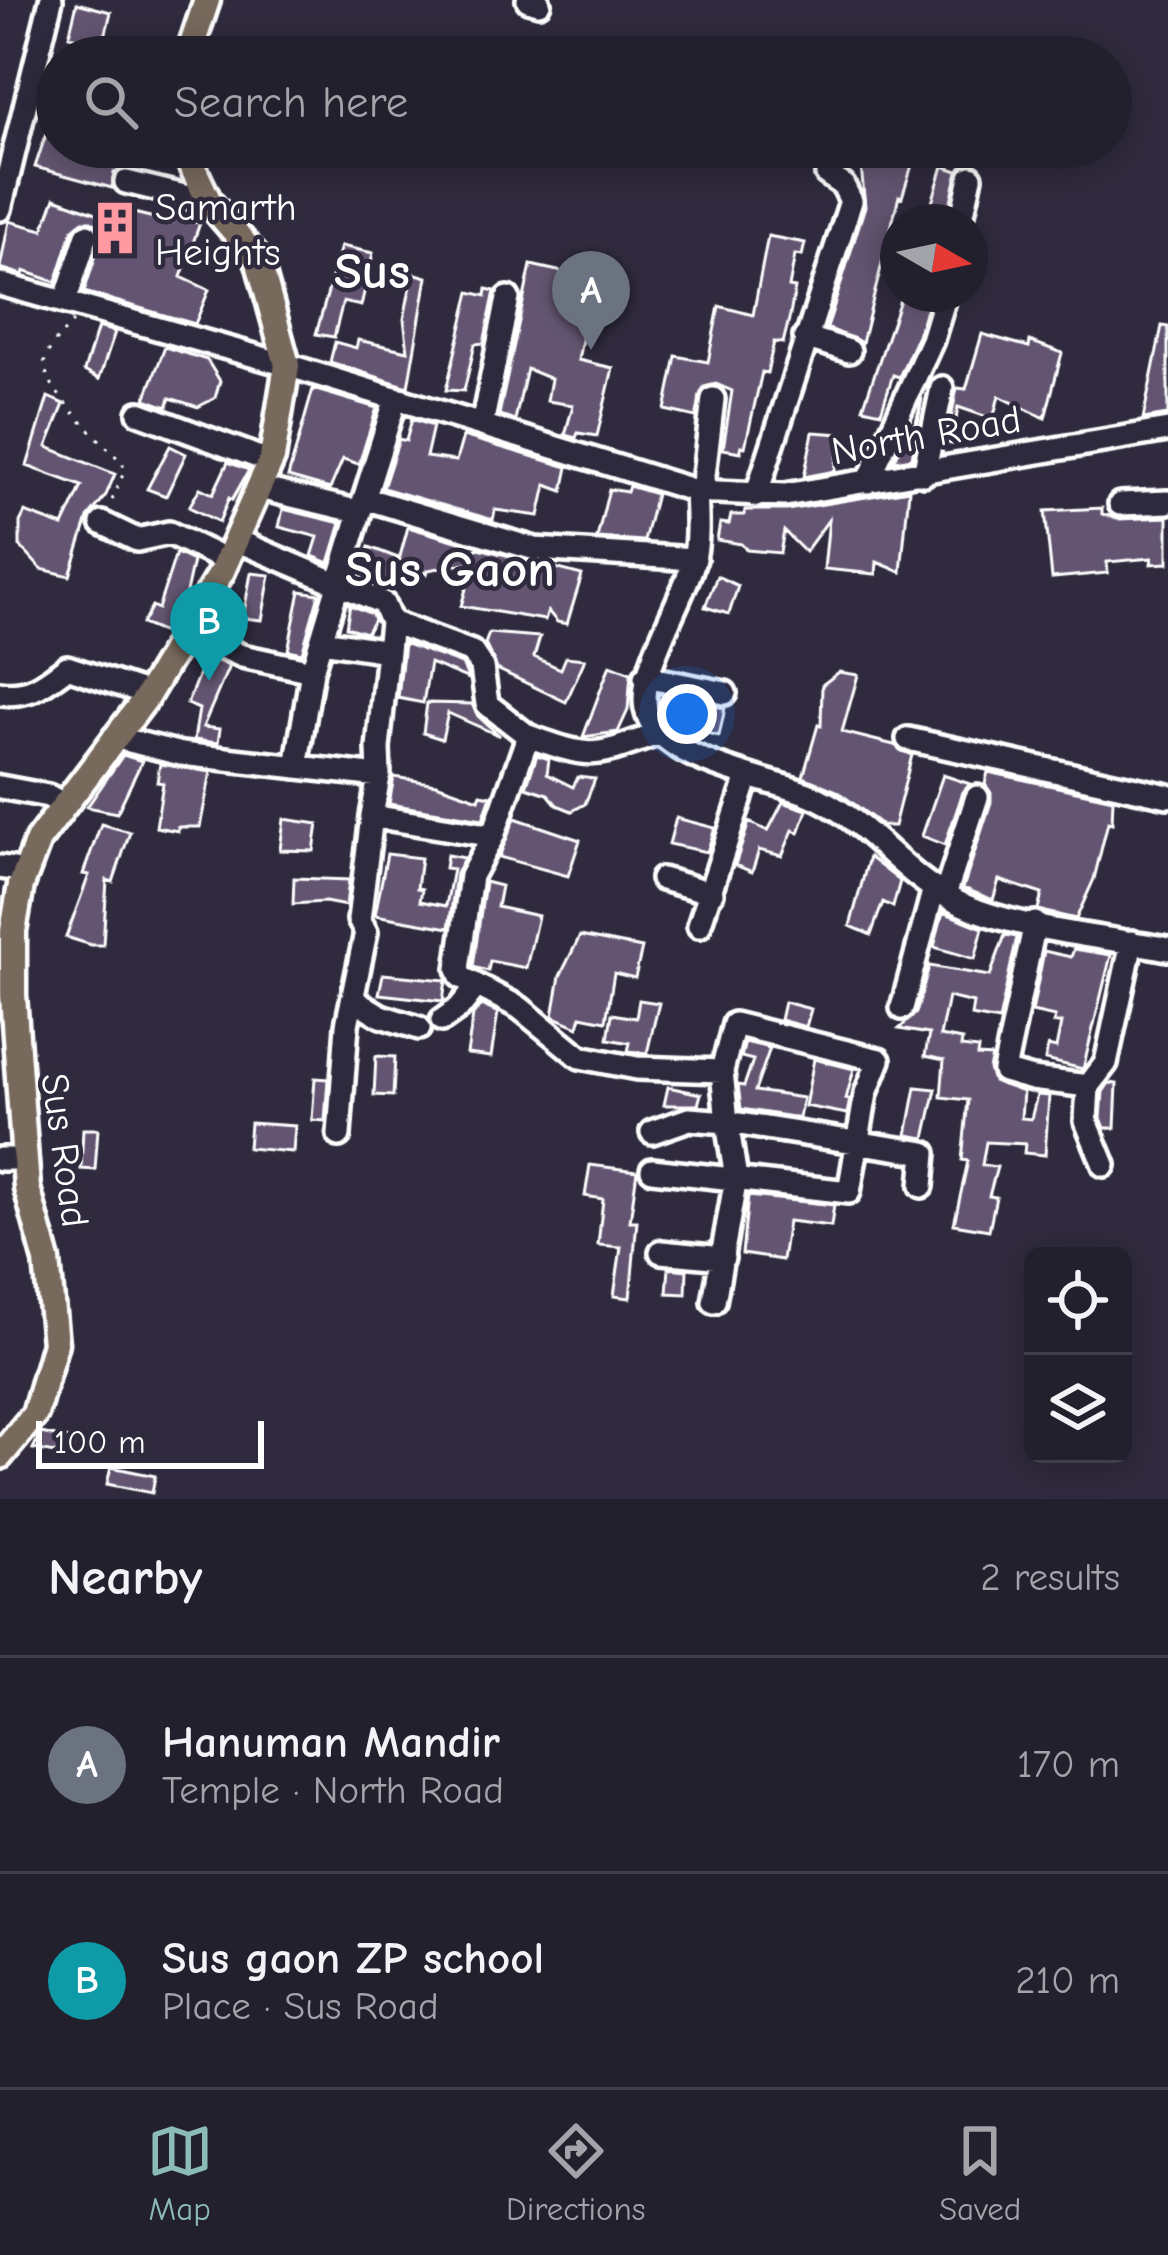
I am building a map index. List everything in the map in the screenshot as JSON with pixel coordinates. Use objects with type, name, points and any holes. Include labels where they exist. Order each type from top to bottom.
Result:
[{"type":"main road","points":[[195,36],[207,0]]},
{"type":"main road","name":"Sus Road","points":[[5,1442],[35,1414],[55,1343],[47,1261],[27,1188],[12,1159],[6,931],[38,840],[148,694],[232,550],[271,462],[287,365],[258,259],[209,202],[193,168]]},
{"type":"street","points":[[40,36],[48,3]]},
{"type":"street","points":[[0,209],[36,54]]},
{"type":"street","points":[[756,496],[851,201],[843,185],[827,174],[828,168]]},
{"type":"street","points":[[965,204],[971,177]]},
{"type":"street","points":[[126,182],[209,202]]},
{"type":"street","points":[[76,305],[87,235]]},
{"type":"street","name":"North Road","points":[[0,284],[287,365],[699,491],[756,496],[868,482],[1168,430]]},
{"type":"street","points":[[482,424],[508,298]]},
{"type":"street","points":[[868,482],[941,312]]},
{"type":"street","points":[[805,337],[849,351]]},
{"type":"street","points":[[924,474],[942,388]]},
{"type":"street","points":[[296,767],[312,670],[396,398]]},
{"type":"street","points":[[713,399],[694,559],[674,617],[645,677],[646,710],[657,734],[747,779],[829,803],[940,891],[989,914],[1168,949]]},
{"type":"street","points":[[139,412],[271,462]]},
{"type":"street","points":[[259,488],[363,505],[535,549],[694,559]]},
{"type":"street","points":[[1120,504],[1168,502]]},
{"type":"street","points":[[102,523],[137,540],[169,533],[340,584],[383,603],[391,622],[379,776],[359,920],[366,932],[353,999],[339,1135]]},
{"type":"street","points":[[391,622],[472,652],[482,667],[487,704],[527,736],[579,754],[608,754],[657,734]]},
{"type":"street","points":[[186,631],[242,656],[312,670]]},
{"type":"street","points":[[322,640],[388,651]]},
{"type":"street","points":[[0,693],[19,696],[35,691],[68,667],[148,694]]},
{"type":"street","points":[[645,677],[724,693]]},
{"type":"street","points":[[629,744],[646,710]]},
{"type":"street","points":[[527,736],[493,836],[471,876],[460,977],[520,1008],[580,1057],[637,1068],[722,1071]]},
{"type":"street","points":[[114,737],[181,754],[379,776]]},
{"type":"street","points":[[908,739],[1168,796]]},
{"type":"street","points":[[699,926],[747,779]]},
{"type":"street","points":[[0,788],[62,803]]},
{"type":"street","points":[[902,1008],[977,797]]},
{"type":"street","points":[[372,816],[493,836]]},
{"type":"street","points":[[0,867],[26,871]]},
{"type":"street","points":[[662,879],[712,892]]},
{"type":"street","points":[[1035,923],[1004,1071],[1088,1086]]},
{"type":"street","points":[[1104,1165],[1086,1121],[1088,1086],[1106,1063],[1132,942]]},
{"type":"street","points":[[442,1021],[476,987]]},
{"type":"street","points":[[353,999],[381,1016],[419,1028]]},
{"type":"street","points":[[652,1170],[736,1178],[849,1192],[866,1093],[879,1060],[734,1024],[722,1071],[736,1178],[714,1302]]},
{"type":"street","points":[[652,1132],[689,1119],[925,1153],[922,1186]]},
{"type":"street","points":[[661,1252],[723,1258]]},
{"type":"path","points":[[76,305],[45,361],[47,377],[102,446],[123,464],[124,472],[102,523]]},
{"type":"building","points":[[77,3],[111,12],[105,36],[69,36]]},
{"type":"building","points":[[39,168],[130,168],[114,173],[112,188]]},
{"type":"building","points":[[861,168],[911,168],[897,204],[880,204],[880,271],[862,343],[827,328],[865,206]]},
{"type":"building","points":[[942,168],[958,171],[950,204],[931,204]]},
{"type":"building","points":[[55,198],[102,215],[105,206],[171,222],[171,218],[200,223],[181,277],[209,290],[195,324],[84,292],[101,239],[99,226],[91,221],[73,229],[56,282],[0,268],[9,221],[43,230]]},
{"type":"building","points":[[768,236],[805,243],[802,256],[795,255],[790,315],[783,343],[774,342],[767,373],[762,372],[745,447],[741,446],[741,452],[723,449],[732,391],[716,384],[704,387],[696,417],[665,410],[676,356],[708,362],[719,306],[753,315]]},
{"type":"building","points":[[341,246],[373,253],[361,306],[343,302],[334,337],[316,334]]},
{"type":"building","points":[[531,265],[594,279],[578,360],[613,368],[597,436],[565,435],[573,405],[547,401],[551,379],[527,369],[515,420],[499,415]]},
{"type":"building","points":[[413,273],[427,277],[408,387],[330,362],[335,342],[356,348],[358,340],[408,351],[404,319]]},
{"type":"building","points":[[487,289],[495,291],[484,343],[475,344],[464,391],[446,390],[470,292],[486,296]]},
{"type":"building","points":[[896,312],[925,312],[899,377],[893,375],[881,412],[863,408]]},
{"type":"building","points":[[1162,326],[1168,327],[1168,415],[1143,419]]},
{"type":"building","points":[[98,327],[115,332],[99,379],[84,371]]},
{"type":"building","points":[[982,334],[1029,347],[1030,341],[1062,353],[1045,418],[999,396],[993,419],[958,407],[952,444],[946,443],[957,388],[966,389]]},
{"type":"building","points":[[165,347],[207,360],[220,381],[215,398],[198,407],[170,398],[167,407],[145,399]]},
{"type":"building","points":[[313,389],[377,408],[359,464],[343,459],[330,489],[288,477]]},
{"type":"building","points":[[48,397],[64,404],[47,447],[115,474],[88,518],[70,576],[41,569],[20,546],[25,512],[63,526],[82,486],[27,466]]},
{"type":"building","points":[[922,398],[912,458],[894,461],[907,433],[913,434]]},
{"type":"building","points":[[412,419],[433,426],[426,457],[456,461],[463,436],[568,467],[563,491],[546,485],[539,516],[495,510],[493,520],[383,488],[399,439],[406,441]]},
{"type":"building","points":[[813,432],[841,434],[835,471],[804,477]]},
{"type":"building","points":[[170,446],[186,454],[166,496],[147,489]]},
{"type":"building","points":[[228,462],[249,470],[219,522],[189,507],[200,488],[213,494]]},
{"type":"building","points":[[629,486],[656,494],[644,541],[597,538],[609,489],[627,492]]},
{"type":"building","points":[[909,490],[901,572],[877,562],[876,574],[824,569],[829,519],[805,552],[784,531],[780,553],[747,550],[741,544],[717,540],[720,523],[729,524],[731,515],[744,515],[745,510],[787,510]]},
{"type":"building","points":[[1102,508],[1102,514],[1119,519],[1168,517],[1168,563],[1151,564],[1152,558],[1107,562],[1108,573],[1052,578],[1045,511]]},
{"type":"building","points":[[283,509],[341,523],[329,563],[312,556],[318,537],[279,527]]},
{"type":"building","points":[[408,527],[467,544],[467,553],[479,548],[582,575],[567,624],[557,622],[548,611],[545,620],[461,606],[474,562],[428,570],[427,574],[399,560]]},
{"type":"building","points":[[369,547],[398,558],[387,589],[359,576]]},
{"type":"building","points":[[176,553],[193,561],[184,602],[174,610],[164,633],[142,624],[152,606],[158,609]]},
{"type":"building","points":[[251,573],[270,575],[262,620],[243,618]]},
{"type":"building","points":[[717,576],[738,586],[729,614],[705,607]]},
{"type":"building","points":[[300,591],[319,594],[302,653],[288,650]]},
{"type":"building","points":[[350,605],[372,614],[374,620],[366,633],[346,627]]},
{"type":"building","points":[[489,633],[540,637],[534,657],[561,669],[566,657],[585,659],[566,702],[497,669],[485,644]]},
{"type":"building","points":[[404,643],[462,664],[469,679],[430,663],[423,703],[398,698]]},
{"type":"building","points":[[206,656],[229,666],[203,727],[220,729],[218,743],[194,740],[199,709],[187,704]]},
{"type":"building","points":[[610,665],[631,673],[628,710],[618,732],[583,737]]},
{"type":"building","points":[[839,672],[858,675],[842,732],[894,745],[912,755],[894,826],[883,826],[837,791],[803,777],[821,726],[822,685]]},
{"type":"building","points":[[427,703],[472,704],[500,736],[448,713],[442,739],[423,733]]},
{"type":"building","points":[[709,705],[725,708],[719,736],[702,732]]},
{"type":"building","points":[[123,755],[142,761],[117,813],[87,807]]},
{"type":"building","points":[[537,755],[549,759],[547,774],[573,787],[578,777],[595,779],[585,804],[572,811],[557,805],[548,794],[526,787]]},
{"type":"building","points":[[160,764],[211,772],[200,827],[178,827],[178,831],[156,827],[163,783],[157,782]]},
{"type":"building","points":[[988,772],[1113,799],[1112,823],[1108,822],[1094,879],[1076,919],[1038,909],[1042,894],[999,880],[993,900],[963,888],[991,802],[985,784]]},
{"type":"building","points":[[943,775],[970,784],[945,845],[922,836]]},
{"type":"building","points":[[394,777],[436,784],[479,799],[481,794],[491,796],[483,819],[389,804]]},
{"type":"building","points":[[783,802],[807,810],[799,833],[793,830],[782,856],[759,850],[752,872],[735,865],[749,822],[768,831]]},
{"type":"building","points":[[515,818],[580,840],[568,876],[499,857]]},
{"type":"building","points":[[676,818],[715,828],[707,852],[669,844]]},
{"type":"building","points":[[284,819],[318,824],[314,851],[280,850]]},
{"type":"building","points":[[101,824],[130,832],[113,882],[107,880],[103,945],[91,945],[66,937],[89,875],[83,874]]},
{"type":"building","points":[[387,854],[421,858],[420,901],[446,906],[453,869],[445,868],[447,855],[464,858],[456,874],[449,928],[375,915]]},
{"type":"building","points":[[869,857],[900,881],[893,907],[883,902],[871,935],[850,926]]},
{"type":"building","points":[[294,878],[349,880],[346,906],[293,904]]},
{"type":"building","points":[[485,882],[501,886],[497,907],[538,916],[526,968],[490,961],[488,971],[473,967]]},
{"type":"building","points":[[943,912],[983,928],[975,959],[934,947]]},
{"type":"building","points":[[1005,935],[1017,937],[999,1021],[971,1016],[973,1003],[948,997],[940,1036],[962,1040],[961,1047],[978,1049],[977,1056],[992,1057],[993,1081],[1023,1092],[1021,1118],[1031,1119],[1037,1095],[1049,1096],[1045,1155],[1024,1153],[1025,1144],[986,1142],[982,1165],[997,1167],[989,1196],[996,1197],[989,1230],[954,1224],[968,1161],[962,1160],[968,1100],[941,1097],[944,1060],[925,1056],[929,1034],[899,1029],[916,1013],[929,966],[990,976]]},
{"type":"building","points":[[580,936],[642,948],[635,978],[614,973],[606,1021],[581,1016],[578,1027],[553,1016],[560,976]]},
{"type":"building","points":[[1074,949],[1111,955],[1083,1069],[1045,1060],[1048,1046],[1056,1048],[1061,1023],[1032,1012],[1044,951],[1071,957]]},
{"type":"building","points":[[383,974],[446,980],[443,1001],[379,994]]},
{"type":"building","points":[[639,1000],[659,1003],[647,1053],[628,1051],[630,1043],[608,1039],[612,1014],[636,1018]]},
{"type":"building","points":[[784,1002],[811,1009],[806,1027],[780,1020]]},
{"type":"building","points":[[481,1005],[498,1013],[491,1057],[467,1054],[473,1015]]},
{"type":"building","points":[[745,1042],[770,1048],[755,1091],[803,1098],[799,1118],[741,1109],[738,1085],[744,1086],[753,1060],[741,1057]]},
{"type":"building","points":[[376,1056],[395,1057],[393,1096],[374,1095]]},
{"type":"building","points":[[814,1059],[854,1069],[847,1114],[805,1106]]},
{"type":"building","points":[[315,1078],[328,1079],[325,1121],[312,1120]]},
{"type":"building","points":[[1109,1083],[1117,1084],[1115,1128],[1105,1128],[1101,1118],[1103,1092]]},
{"type":"building","points":[[668,1087],[701,1094],[698,1105],[664,1105]]},
{"type":"building","points":[[916,1087],[936,1089],[925,1138],[907,1135]]},
{"type":"building","points":[[250,1123],[295,1126],[293,1152],[248,1148]]},
{"type":"building","points":[[83,1129],[98,1129],[95,1170],[81,1169]]},
{"type":"building","points":[[590,1165],[637,1171],[630,1221],[637,1221],[630,1298],[614,1296],[621,1247],[598,1245],[603,1199],[585,1196]]},
{"type":"building","points":[[748,1196],[834,1205],[831,1226],[788,1221],[782,1260],[742,1254]]},
{"type":"building","points":[[669,1268],[687,1270],[686,1294],[667,1293]]},
{"type":"building","points":[[41,1433],[74,1440],[71,1456],[33,1449]]},
{"type":"building","points":[[111,1467],[155,1476],[152,1493],[107,1484]]},
{"type":"place","name":"Samarth Heights","points":[[115,228]]},
{"type":"place","name":"Hanuman Mandir","points":[[591,350]]},
{"type":"place","name":"Sus gaon ZP school","points":[[209,681]]},
{"type":"district","name":"Sus","points":[[372,270]]},
{"type":"district","name":"Sus Gaon","points":[[450,568]]}]
